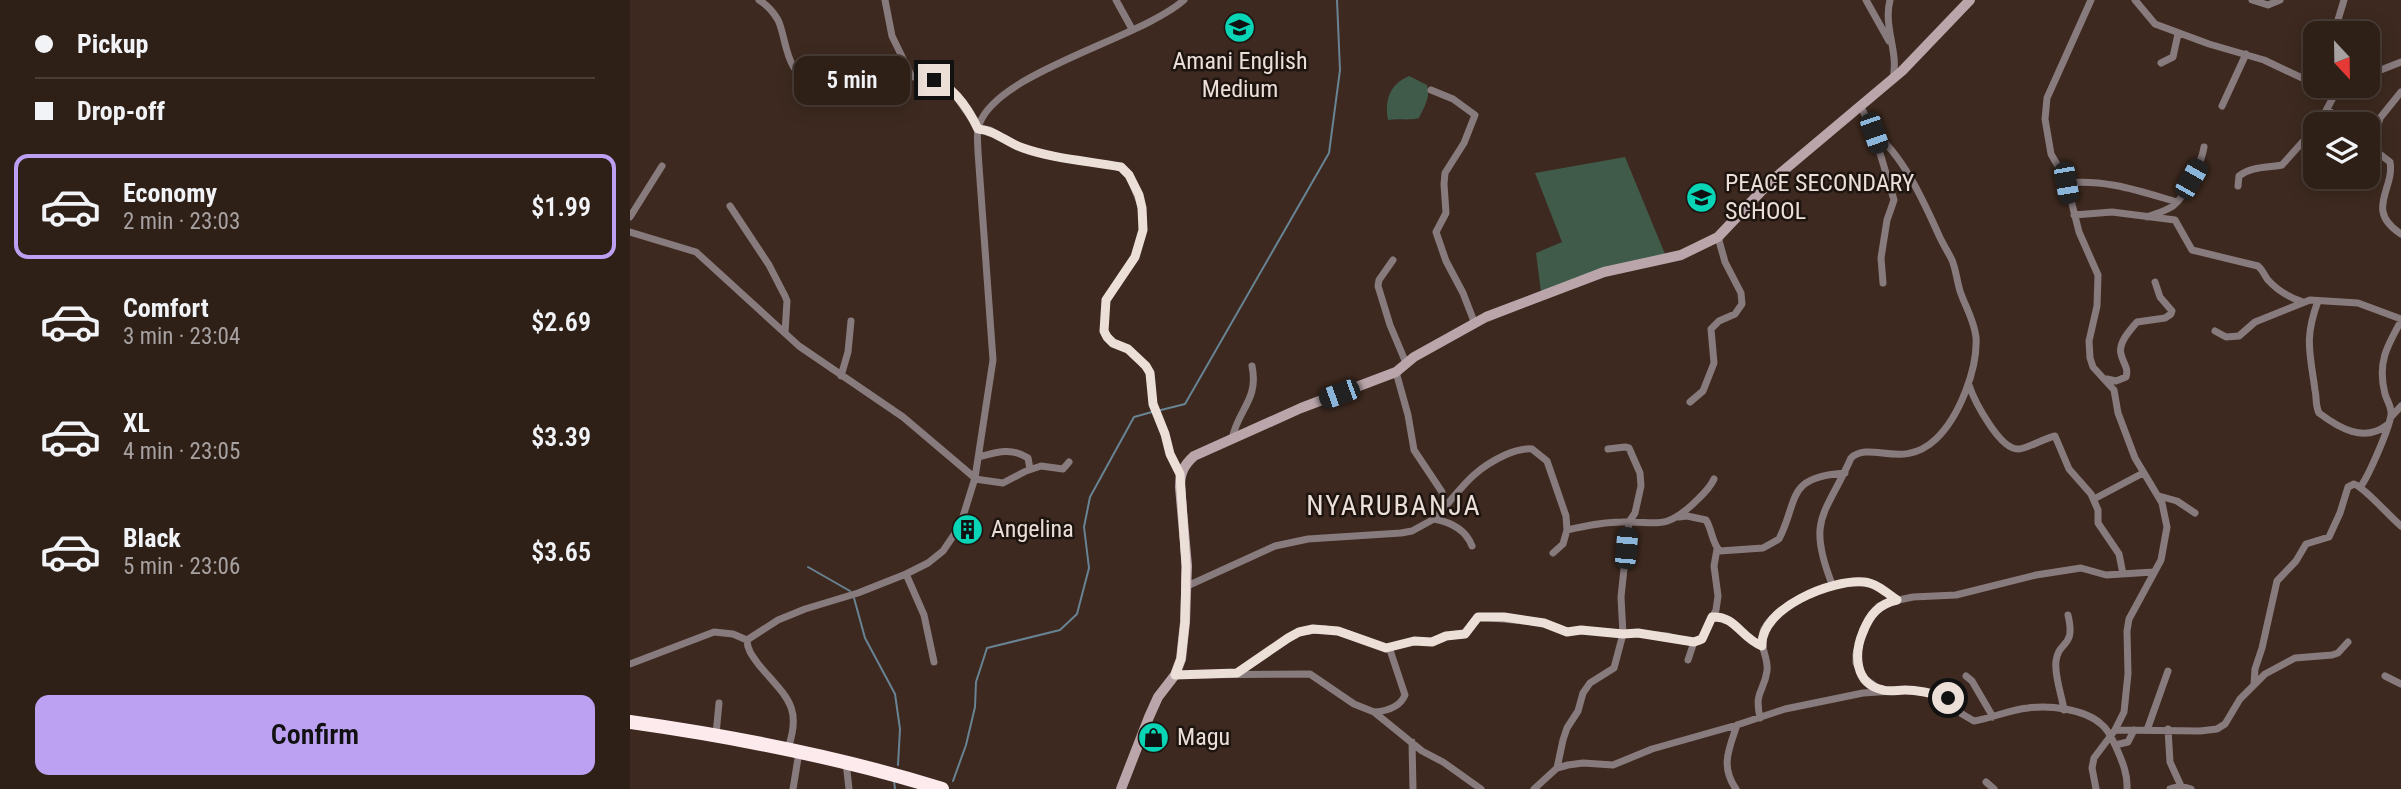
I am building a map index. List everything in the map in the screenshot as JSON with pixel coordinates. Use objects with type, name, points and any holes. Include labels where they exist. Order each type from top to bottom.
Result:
[{"type":"highway","points":[[630,722],[716,734],[846,761],[942,789]]},
{"type":"street","points":[[747,640],[778,620],[906,574],[928,563],[943,551],[960,526],[975,478],[993,360],[978,128],[947,86],[934,80],[887,71],[853,58],[847,58],[823,78],[806,76],[791,64],[778,21],[771,10],[759,0]]},
{"type":"street","points":[[885,0],[892,36],[911,75]]},
{"type":"street","points":[[1116,0],[1132,29]]},
{"type":"street","points":[[978,128],[992,106],[1016,87],[1132,29],[1162,17],[1184,0]]},
{"type":"street","points":[[1866,0],[1891,44]]},
{"type":"street","points":[[1890,0],[1888,17],[1896,61],[1893,78]]},
{"type":"street","points":[[1180,474],[1194,456],[1301,408],[1396,372],[1406,363],[1475,324],[1511,307],[1604,272],[1681,255],[1718,237],[1770,182],[1893,78],[1970,0]]},
{"type":"street","points":[[2091,0],[2047,98],[2045,119],[2050,150],[2066,183],[2082,242],[2098,275],[2097,306],[2088,350],[2093,367],[2114,390],[2118,413],[2143,473],[2159,496],[2165,511],[2166,538],[2161,560],[2129,619],[2126,643],[2126,701],[2113,733],[2094,758],[2092,768],[2096,789]]},
{"type":"street","points":[[2135,0],[2155,24],[2178,34],[2264,60],[2303,78]]},
{"type":"street","points":[[2252,0],[2268,5],[2280,0]]},
{"type":"street","points":[[2338,21],[2344,0]]},
{"type":"street","points":[[2161,63],[2173,57],[2178,34]]},
{"type":"street","points":[[2222,106],[2246,54]]},
{"type":"street","points":[[2380,70],[2401,62]]},
{"type":"street","points":[[1430,90],[1453,99],[1475,116],[1464,143],[1446,173],[1446,214],[1436,232],[1446,261],[1475,324]]},
{"type":"street","points":[[2380,117],[2401,92]]},
{"type":"street","points":[[2326,98],[2334,112]]},
{"type":"street","points":[[2325,112],[2333,98]]},
{"type":"street","points":[[1860,105],[1874,133],[1894,200],[1887,220],[1881,258],[1883,283]]},
{"type":"street","points":[[978,128],[990,130],[1022,148],[1121,167],[1129,175],[1142,208],[1143,230],[1135,257],[1106,300],[1104,331],[1113,343],[1128,349],[1150,373],[1153,404],[1170,454],[1180,474],[1186,566],[1185,622],[1181,659],[1175,675],[1158,697],[1121,789]]},
{"type":"street","points":[[1832,584],[1819,543],[1820,523],[1851,458],[1861,452],[1899,456],[1911,454],[1929,445],[1948,425],[1968,385],[1976,338],[1953,262],[1930,215],[1888,144],[1874,133]]},
{"type":"street","points":[[2238,186],[2239,176],[2244,172],[2283,165],[2303,142]]},
{"type":"street","points":[[2146,217],[2177,202],[2198,167],[2204,147]]},
{"type":"street","points":[[2380,155],[2390,162],[2391,169],[2385,190],[2383,213],[2390,225],[2401,234]]},
{"type":"street","points":[[630,217],[662,166]]},
{"type":"street","points":[[2066,183],[2092,181],[2118,184],[2177,202]]},
{"type":"street","points":[[730,206],[769,265],[787,301],[785,333]]},
{"type":"street","points":[[2074,215],[2107,212],[2175,220],[2192,250],[2258,266],[2277,288],[2303,302]]},
{"type":"street","points":[[630,232],[696,252],[785,333],[841,376],[903,417],[975,478],[1003,483],[1030,469],[1049,466],[1063,469],[1069,463]]},
{"type":"street","points":[[1690,402],[1703,391],[1714,363],[1711,328],[1718,321],[1735,314],[1742,304],[1741,293],[1718,237]]},
{"type":"street","points":[[1393,261],[1383,273],[1378,286],[1406,363]]},
{"type":"street","points":[[2103,378],[2116,381],[2126,377],[2128,370],[2121,347],[2137,322],[2165,318],[2171,314],[2172,311],[2160,297],[2155,282]]},
{"type":"street","points":[[2318,301],[2311,320],[2309,340],[2310,368],[2319,413],[2359,434],[2374,433],[2389,421],[2401,406]]},
{"type":"street","points":[[2215,331],[2225,337],[2239,336],[2255,322],[2303,302],[2318,301],[2358,303],[2401,320],[2388,342],[2384,363],[2389,421],[2371,471],[2361,486]]},
{"type":"street","points":[[841,376],[848,352],[851,321]]},
{"type":"street","points":[[1231,439],[1255,386],[1252,366]]},
{"type":"street","points":[[1396,372],[1414,450],[1441,492],[1444,507]]},
{"type":"street","points":[[1968,385],[1977,406],[1993,430],[2013,447],[2020,450],[2055,436],[2069,468],[2094,499],[2099,516],[2098,523],[2119,554],[2123,574]]},
{"type":"street","points":[[1557,768],[1567,728],[1578,711],[1583,693],[1590,683],[1614,668],[1623,634],[1621,597],[1629,522],[1639,502],[1640,473],[1629,448],[1608,449]]},
{"type":"street","points":[[1185,587],[1275,546],[1308,539],[1412,531],[1434,519],[1474,473],[1489,462],[1517,450],[1532,449],[1546,461],[1563,502],[1567,530],[1563,544],[1553,553]]},
{"type":"street","points":[[979,457],[1002,451],[1018,452],[1028,458],[1030,469]]},
{"type":"street","points":[[1717,550],[1750,551],[1775,543],[1782,534],[1794,497],[1801,485],[1845,473]]},
{"type":"street","points":[[2094,499],[2143,473]]},
{"type":"street","points":[[1679,517],[1708,490],[1714,479]]},
{"type":"street","points":[[2254,684],[2271,599],[2279,577],[2296,561],[2306,544],[2329,537],[2348,487],[2354,484],[2361,486],[2383,511],[2401,526]]},
{"type":"street","points":[[2159,496],[2177,500],[2195,513]]},
{"type":"street","points":[[1386,648],[1414,641],[1432,642],[1446,636],[1465,634],[1478,617],[1504,617],[1544,623],[1567,632],[1581,630],[1667,636],[1694,642],[1702,639],[1717,604],[1714,566],[1717,550],[1706,520],[1687,516],[1661,523],[1629,522],[1567,530]]},
{"type":"street","points":[[1434,519],[1456,527],[1469,539],[1472,546]]},
{"type":"street","points":[[1882,690],[1864,678],[1856,663],[1856,653],[1864,629],[1879,606],[1897,600],[1976,591],[2054,571],[2081,568],[2106,575],[2153,572]]},
{"type":"street","points":[[906,574],[924,615],[934,662]]},
{"type":"street","points":[[1760,718],[1758,695],[1767,676],[1768,665],[1762,646],[1765,628],[1775,616],[1799,600],[1832,584],[1869,583],[1897,600]]},
{"type":"street","points":[[2064,710],[2056,667],[2059,652],[2070,638],[2068,615]]},
{"type":"street","points":[[1712,617],[1726,618],[1739,627],[1744,636],[1762,646]]},
{"type":"street","points":[[1237,673],[1299,632],[1313,629],[1338,631],[1386,648],[1393,654],[1405,695],[1403,700],[1388,710],[1374,712]]},
{"type":"street","points":[[630,664],[714,632],[733,634],[747,640]]},
{"type":"street","points":[[747,640],[752,657],[784,695],[794,714],[793,789]]},
{"type":"street","points":[[1688,660],[1694,642]]},
{"type":"street","points":[[2113,733],[2134,730],[2217,729],[2230,719],[2241,699],[2265,674],[2294,658],[2338,653],[2348,642]]},
{"type":"street","points":[[2147,730],[2168,671]]},
{"type":"street","points":[[1175,675],[1310,674],[1354,704],[1374,712],[1422,751],[1443,762],[1481,789]]},
{"type":"street","points":[[1966,676],[1972,681],[1993,717]]},
{"type":"street","points":[[2385,676],[2401,684]]},
{"type":"street","points":[[1534,789],[1557,768],[1583,763],[1613,765],[1652,748],[1785,709],[1882,690],[1909,690],[1940,695],[1948,698],[1968,719],[1974,720],[2027,708],[2082,714],[2113,733],[2127,775],[2127,789]]},
{"type":"street","points":[[716,734],[719,703]]},
{"type":"street","points":[[1736,789],[1726,764],[1737,725]]},
{"type":"street","points":[[2168,729],[2170,762],[2181,786]]},
{"type":"street","points":[[2115,745],[2128,742],[2134,730]]},
{"type":"street","points":[[1412,743],[1413,789]]},
{"type":"street","points":[[846,761],[849,789]]},
{"type":"street","points":[[1986,782],[1994,789]]},
{"type":"street","points":[[2170,789],[2181,786],[2191,789]]},
{"type":"green space","points":[[1409,76],[1427,85],[1428,98],[1423,110],[1419,118],[1388,120],[1390,94],[1397,83]]},
{"type":"green space","points":[[1625,157],[1665,254],[1541,292],[1536,253],[1562,242],[1535,173]]},
{"type":"waterway","points":[[1157,411],[1185,404],[1329,153],[1340,70],[1337,0]]},
{"type":"waterway","points":[[953,781],[966,745],[975,707],[976,682],[987,648],[1060,630],[1077,614],[1089,568],[1084,527],[1090,497],[1134,417],[1152,412]]},
{"type":"waterway","points":[[808,567],[850,591]]},
{"type":"waterway","points":[[854,598],[865,638],[895,694],[900,729],[898,765]]},
{"type":"waterway","points":[[894,781],[895,789]]},
{"type":"place","name":"Amani English Medium","points":[[1240,27]]},
{"type":"place","name":"PEACE SECONDARY SCHOOL","points":[[1702,197]]},
{"type":"place","name":"Angelina","points":[[968,529]]},
{"type":"place","name":"Magu","points":[[1154,737]]},
{"type":"district","name":"NYARUBANJA","points":[[1394,505]]},
{"type":"route","points":[[934,80],[953,92],[978,129],[990,130],[1012,144],[1034,152],[1121,167],[1126,170],[1135,185],[1142,208],[1141,243],[1124,275],[1106,300],[1103,319],[1107,337],[1113,343],[1128,349],[1146,366],[1153,379],[1151,399],[1170,454],[1180,474],[1186,566],[1185,622],[1181,659],[1175,675],[1237,673],[1288,638],[1313,629],[1338,631],[1386,648],[1395,644],[1432,642],[1446,636],[1465,634],[1478,617],[1504,617],[1544,623],[1567,632],[1581,630],[1638,633],[1694,642],[1702,639],[1712,617],[1718,616],[1726,618],[1739,627],[1744,636],[1762,646],[1765,628],[1787,607],[1832,584],[1861,582],[1877,586],[1897,600],[1879,606],[1864,629],[1856,653],[1856,663],[1864,678],[1882,690],[1909,690],[1948,698]]}]
